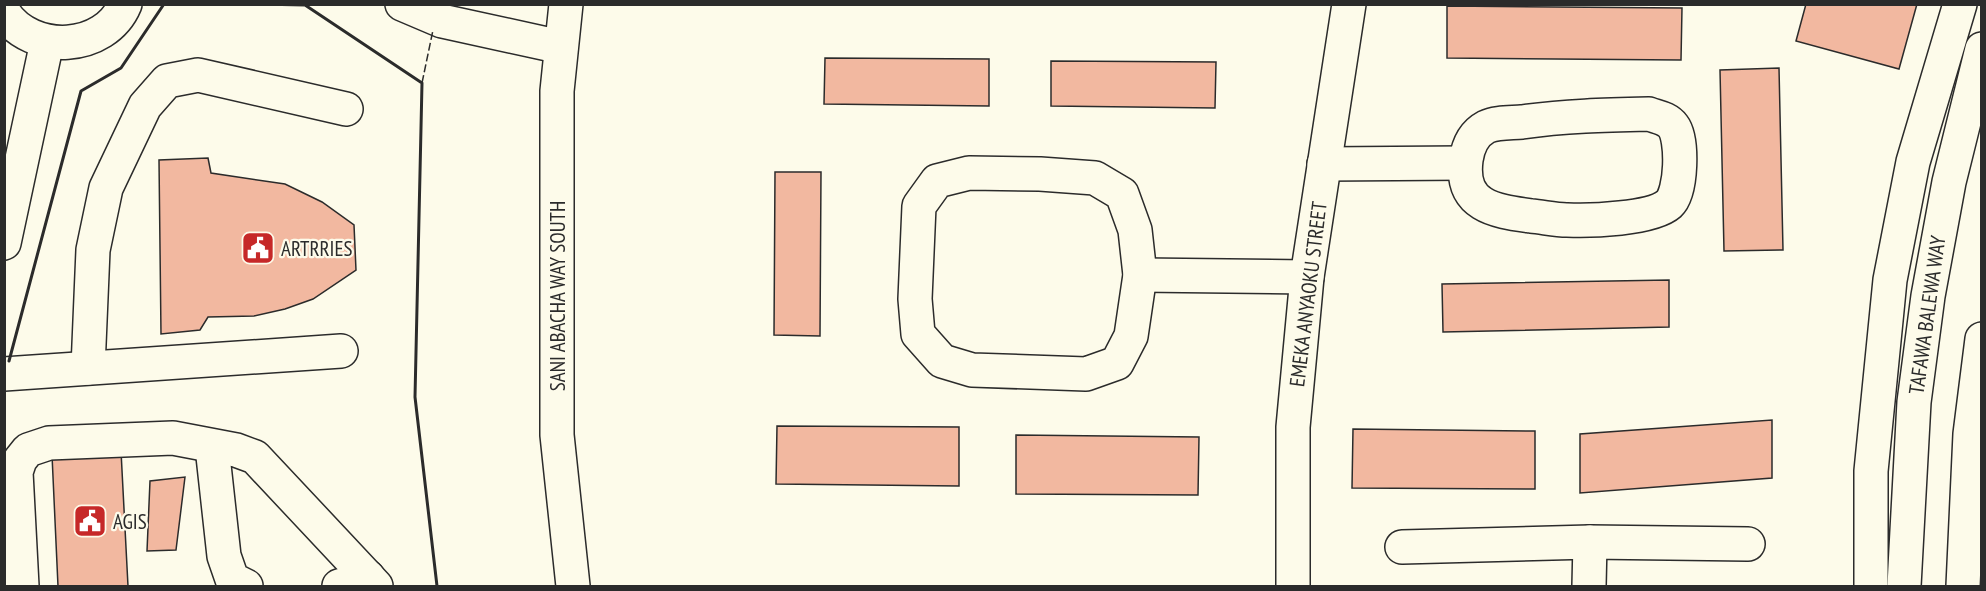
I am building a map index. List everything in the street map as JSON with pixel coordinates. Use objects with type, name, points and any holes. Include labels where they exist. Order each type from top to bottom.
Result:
[{"type":"main road","points":[[4,13],[24,32],[46,42],[69,43],[90,39],[109,27],[125,4]]},
{"type":"main road","points":[[402,4],[442,21],[561,47]]},
{"type":"main road","name":"SANI ABACHA WAY SOUTH","points":[[566,4],[557,91],[556,435],[573,586]]},
{"type":"main road","name":"EMEKA ANYAOKU STREET","points":[[1293,586],[1293,427],[1307,277],[1349,4]]},
{"type":"main road","points":[[1871,586],[1871,471],[1890,280],[1913,162],[1960,4]]},
{"type":"main road","points":[[4,243],[46,42]]},
{"type":"main road","name":"TAFAWA BALEWA WAY","points":[[1904,586],[1914,402],[1928,296],[1949,182],[1982,49]]},
{"type":"main road","points":[[88,368],[93,250],[106,188],[145,106],[167,81],[198,75],[346,109]]},
{"type":"main road","points":[[1649,114],[1666,119],[1673,126],[1677,136],[1679,176],[1677,189],[1670,203],[1653,213],[1630,217],[1568,220],[1497,211],[1488,207],[1472,193],[1466,179],[1466,163],[1472,140],[1478,132],[1489,126],[1575,115],[1649,114]]},
{"type":"main road","points":[[1324,164],[1466,163]]},
{"type":"main road","points":[[969,173],[1040,174],[1095,178],[1122,194],[1135,230],[1140,275],[1131,336],[1117,363],[1086,374],[972,370],[942,361],[918,334],[915,299],[918,206],[937,181],[969,173]]},
{"type":"main road","points":[[1140,275],[1307,277]]},
{"type":"main road","points":[[1963,586],[1970,434],[1982,339]]},
{"type":"main road","points":[[4,374],[341,351]]},
{"type":"main road","points":[[22,586],[16,472],[20,460],[28,450],[49,443],[173,438],[236,450],[255,457],[361,583]]},
{"type":"main road","points":[[212,447],[224,556],[232,579],[246,586]]},
{"type":"main road","points":[[1402,547],[1590,542],[1748,544]]},
{"type":"main road","points":[[1589,586],[1590,542]]},
{"type":"building","points":[[1806,4],[1917,4],[1899,69],[1796,41]]},
{"type":"building","points":[[1447,6],[1682,8],[1681,60],[1447,58]]},
{"type":"building","points":[[825,58],[989,59],[989,106],[824,104]]},
{"type":"building","points":[[1051,61],[1216,62],[1215,108],[1051,106]]},
{"type":"building","points":[[1779,68],[1783,250],[1724,251],[1720,70]]},
{"type":"building","name":"ARTRRIES","points":[[208,158],[211,173],[285,184],[322,202],[354,225],[356,270],[313,299],[285,309],[254,316],[208,317],[200,330],[161,334],[159,160]]},
{"type":"building","points":[[775,172],[821,172],[820,336],[774,335]]},
{"type":"building","points":[[1669,280],[1669,327],[1443,332],[1442,284]]},
{"type":"building","points":[[1772,420],[1772,478],[1580,493],[1580,434]]},
{"type":"building","points":[[777,426],[959,427],[959,486],[776,484]]},
{"type":"building","points":[[1353,429],[1535,431],[1535,489],[1352,488]]},
{"type":"building","points":[[1016,435],[1199,437],[1198,495],[1016,494]]},
{"type":"building","name":"AGIS","points":[[121,451],[128,586],[58,586],[52,455]]},
{"type":"building","points":[[185,477],[176,550],[147,551],[150,481]]},
{"type":"fence","points":[[422,83],[433,30]]},
{"type":"wall","points":[[9,361],[81,91],[121,68],[164,4]]},
{"type":"wall","points":[[258,4],[305,5],[422,83],[415,397],[437,586]]},
{"type":"place","name":"ARTRRIES","points":[[258,248]]},
{"type":"place","name":"AGIS","points":[[90,521]]}]
